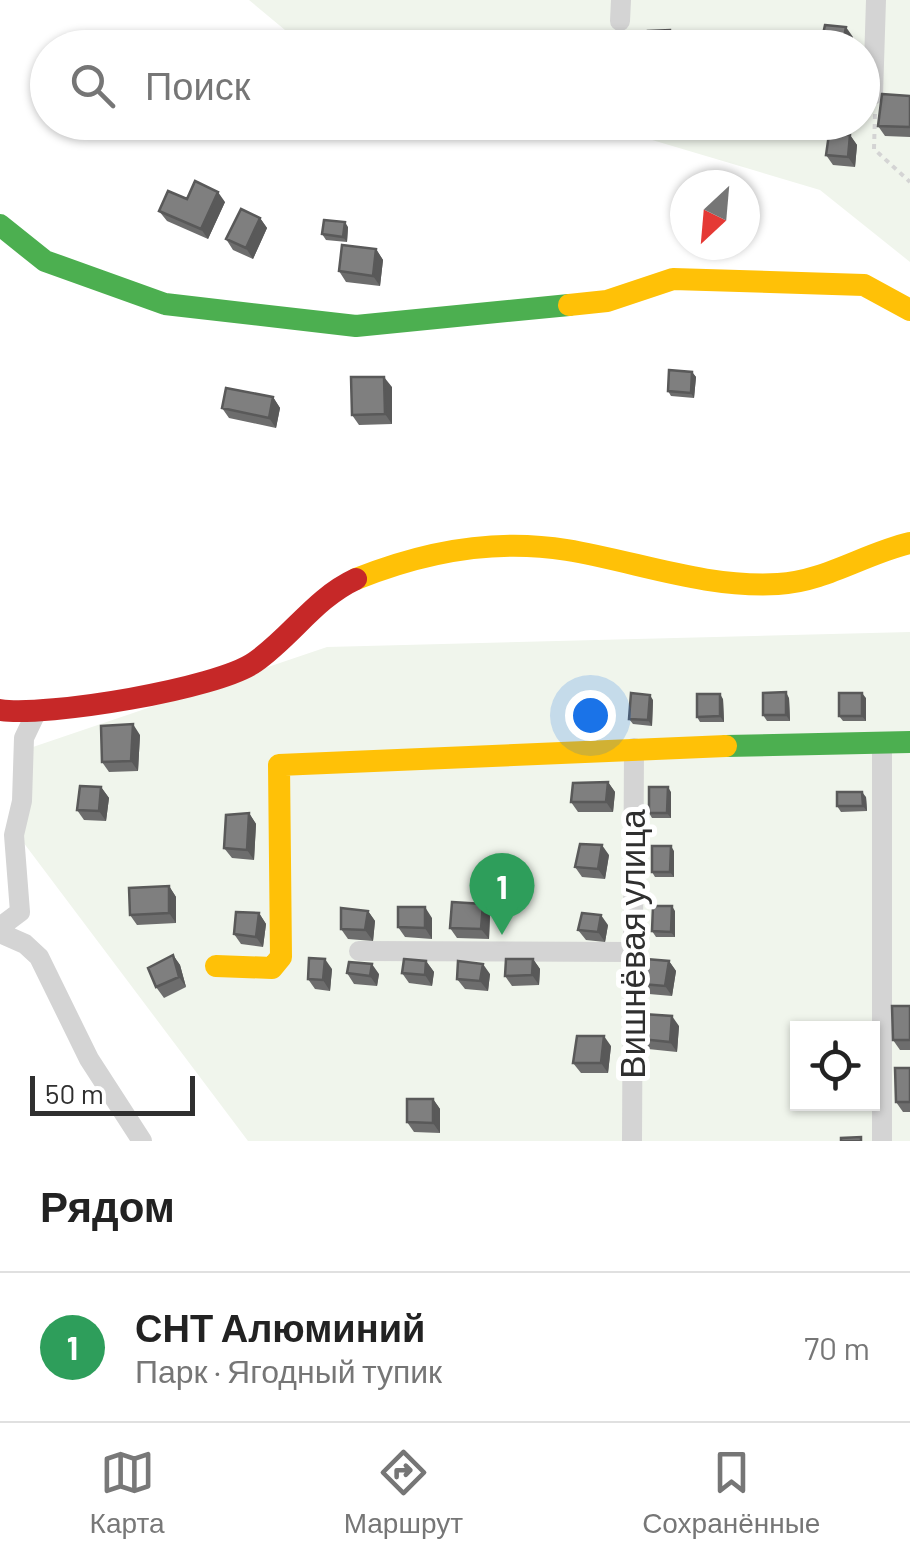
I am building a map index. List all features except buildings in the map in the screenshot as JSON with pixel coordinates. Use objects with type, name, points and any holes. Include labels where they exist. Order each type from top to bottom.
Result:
[{"type":"street","points":[[875,30],[876,0]]},
{"type":"street","points":[[0,225],[44,261],[165,304],[356,326],[607,301],[674,279],[864,285],[910,310]]},
{"type":"street","points":[[0,710],[34,717],[80,704],[192,687],[232,675],[268,653],[334,590],[386,570],[476,546],[519,543],[577,548],[694,580],[786,584],[882,547],[910,543]]},
{"type":"street","points":[[34,717],[24,738],[22,801],[14,835],[20,912],[0,930],[25,944],[38,957],[88,1059],[142,1141]]},
{"type":"street","points":[[216,966],[272,968],[281,957],[279,765],[634,748],[910,742]]},
{"type":"street","points":[[882,743],[882,1141]]},
{"type":"street","name":"Вишнёвая улица","points":[[632,1141],[634,748]]},
{"type":"street","points":[[359,951],[632,952]]},
{"type":"path","points":[[874,140],[874,149],[910,182]]},
{"type":"shaded area","points":[[249,0],[910,0],[910,262],[820,190],[652,140],[880,140],[880,30],[285,30]]},
{"type":"shaded area","points":[[910,632],[910,1141],[248,1141],[23,842],[30,748],[327,647]]},
{"type":"traffic: fast","points":[[0,225],[45,261],[165,304],[356,326],[569,305]]},
{"type":"traffic: fast","points":[[726,746],[910,742]]},
{"type":"traffic: slow","points":[[569,305],[607,301],[673,279],[864,285],[910,310]]},
{"type":"traffic: slow","points":[[356,579],[433,555],[513,546],[567,550],[724,582],[778,584],[812,578],[910,543]]},
{"type":"traffic: slow","points":[[216,966],[272,968],[281,957],[279,765],[726,746]]},
{"type":"traffic: jam","points":[[0,710],[54,709],[130,699],[235,672],[255,662],[328,596],[356,579]]},
{"type":"place","name":"СНТ Алюминий","points":[[502,935]]}]
